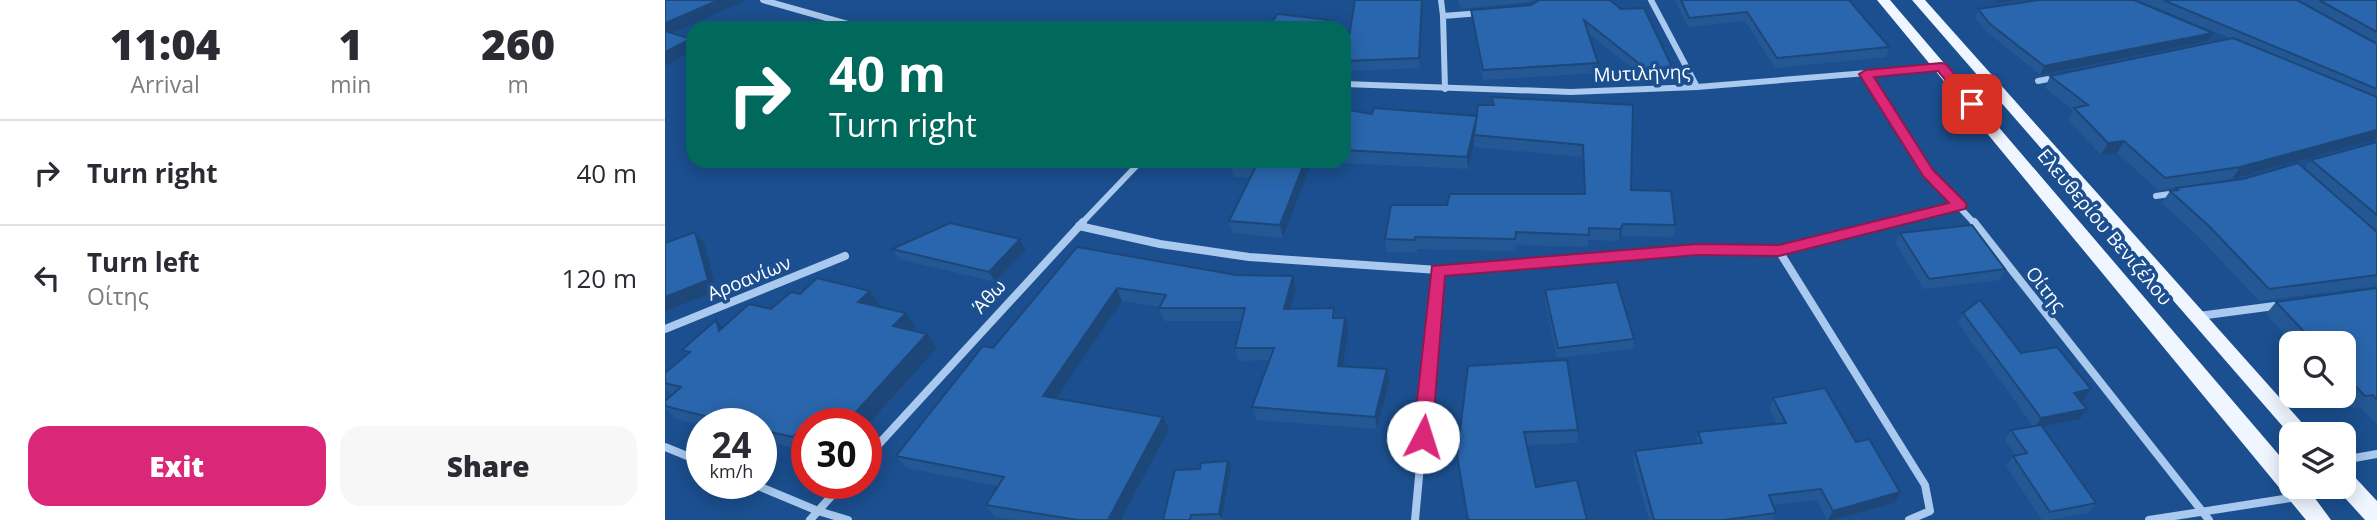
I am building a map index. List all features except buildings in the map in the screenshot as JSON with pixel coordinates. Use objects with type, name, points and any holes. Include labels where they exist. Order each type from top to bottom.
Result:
[{"type":"main road","name":"Ελευθερίου Βενιζέλου","points":[[1883,0],[2279,470]]},
{"type":"main road","name":"Ελευθερίου Βενιζέλου","points":[[1918,0],[2292,422]]},
{"type":"main road","points":[[2356,494],[2377,517]]},
{"type":"main road","name":"Ελευθερίου Βενιζέλου","points":[[2303,499],[2321,520]]},
{"type":"street","points":[[763,0],[837,21]]},
{"type":"street","points":[[1441,0],[1445,89]]},
{"type":"street","points":[[1650,0],[1697,86]]},
{"type":"street","points":[[1443,16],[1493,12]]},
{"type":"street","name":"Μυτιλήνης","points":[[1351,84],[1570,92],[1697,86],[1941,67]]},
{"type":"street","name":"Οίτης","points":[[1866,74],[1928,173],[1960,205],[2209,520]]},
{"type":"street","points":[[2038,81],[2064,75]]},
{"type":"street","name":"Άθω","points":[[882,441],[1135,168]]},
{"type":"street","points":[[2156,196],[2182,192]]},
{"type":"street","points":[[1079,226],[1160,244],[1249,257],[1438,270],[1697,250],[1779,251],[1960,205]]},
{"type":"street","points":[[1779,251],[1925,485],[1930,512],[1909,520]]},
{"type":"street","name":"Αροανίων","points":[[665,329],[845,256]]},
{"type":"street","points":[[1415,520],[1438,270]]},
{"type":"street","points":[[2199,316],[2295,303]]},
{"type":"street","points":[[665,447],[686,456]]},
{"type":"street","points":[[2356,458],[2377,454]]},
{"type":"street","points":[[2149,520],[2202,512],[2279,493]]},
{"type":"street","points":[[777,494],[848,520]]},
{"type":"street","points":[[810,520],[829,499]]},
{"type":"route","points":[[1423,437],[1438,270],[1530,265],[1673,251],[1779,251],[1960,205],[1928,173],[1866,74],[1941,67],[1972,104]]}]
